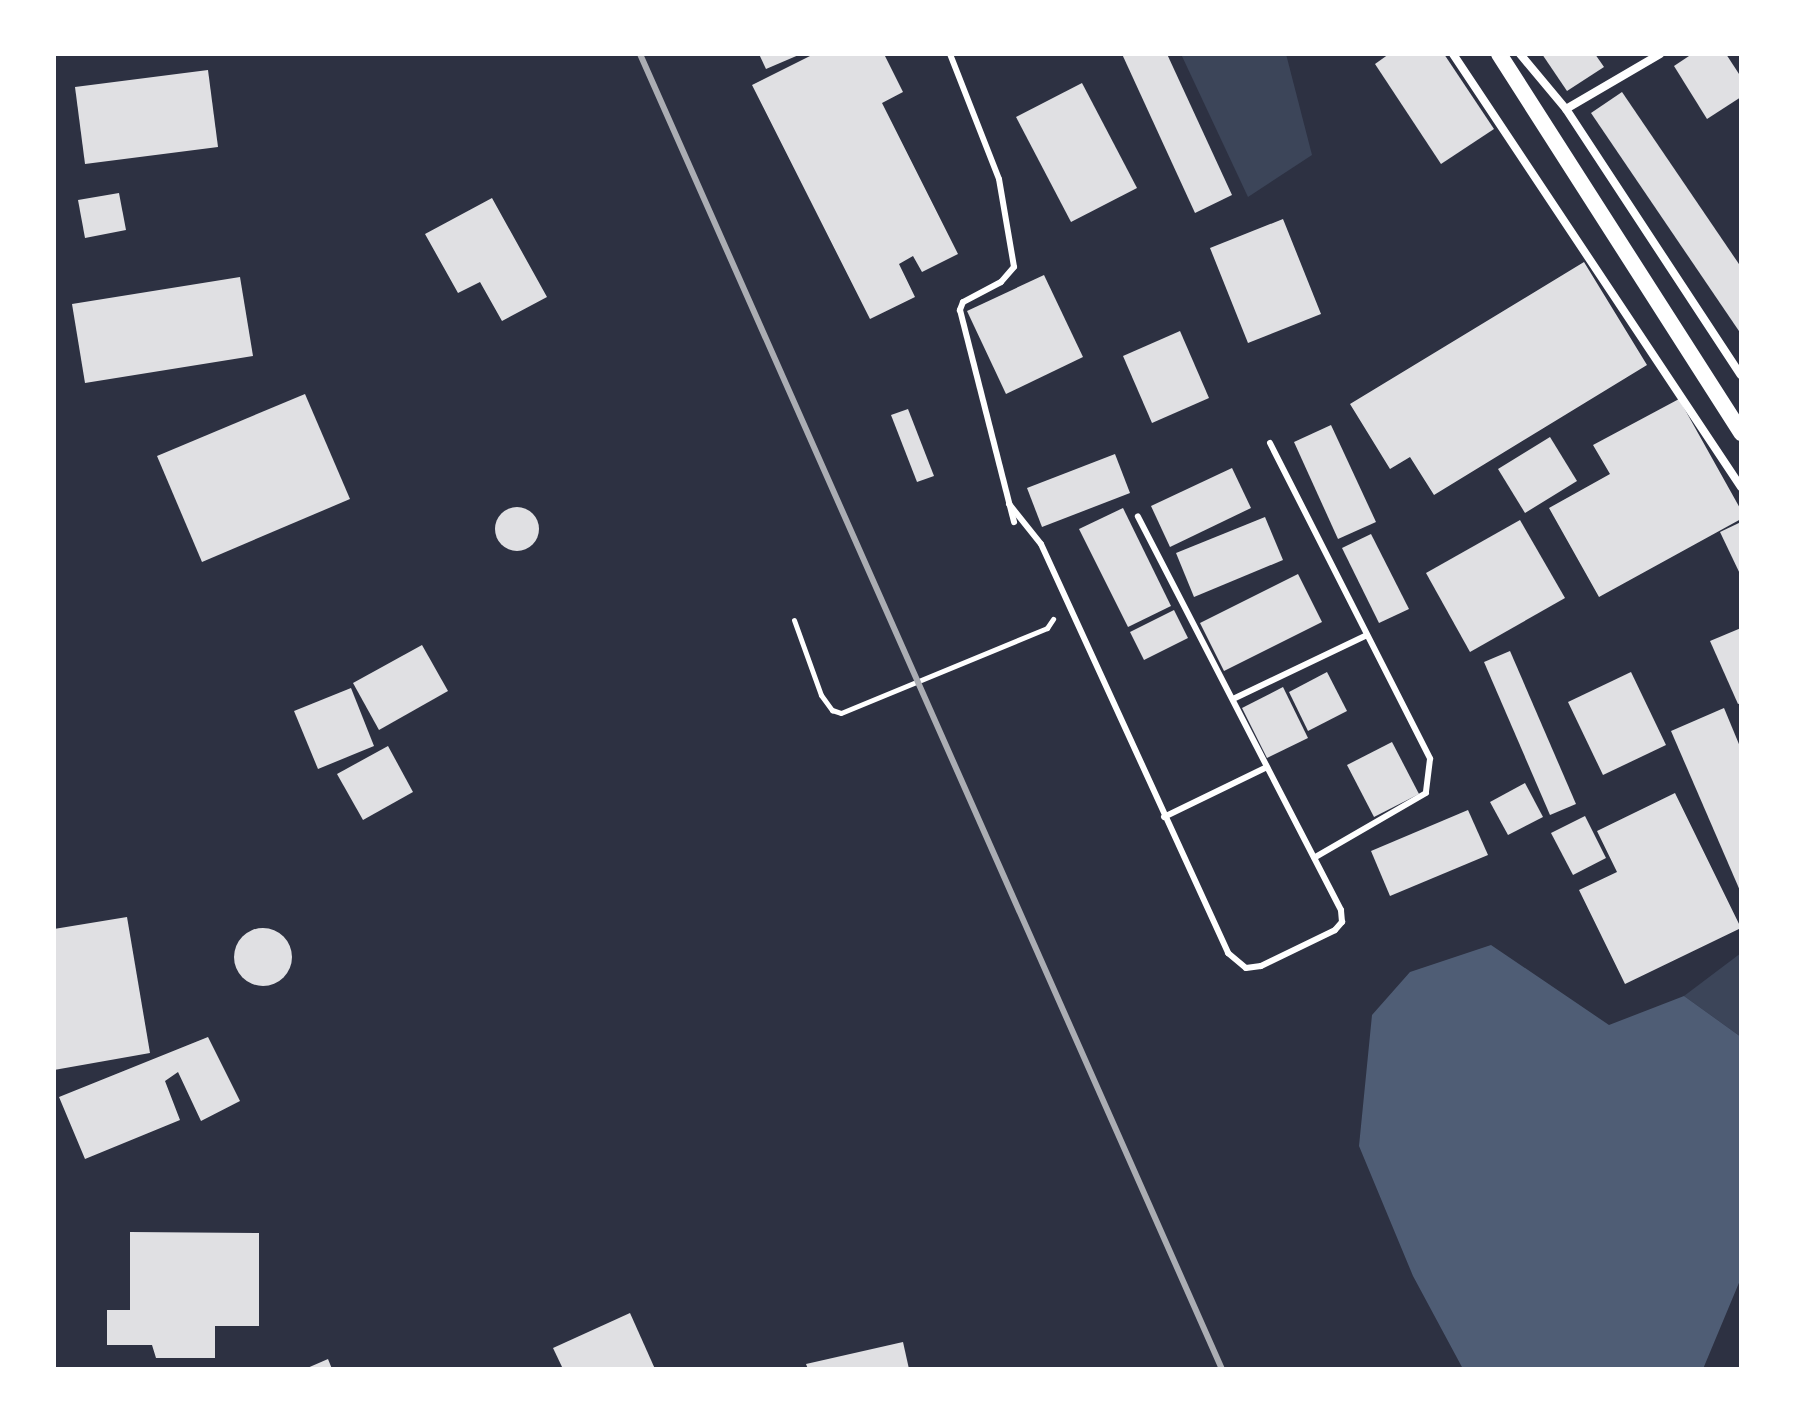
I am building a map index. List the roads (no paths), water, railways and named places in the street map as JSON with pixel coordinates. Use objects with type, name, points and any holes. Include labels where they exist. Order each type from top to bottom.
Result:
[{"type":"main road","points":[[1499,54],[1741,433]]},
{"type":"street","points":[[1453,54],[1741,487]]},
{"type":"street","points":[[1520,54],[1566,109],[1741,375]]},
{"type":"street","points":[[1566,109],[1660,54]]},
{"type":"lane","points":[[950,54],[999,179],[1014,267],[1001,282],[963,302],[960,310],[1014,522]]},
{"type":"lane","points":[[1270,443],[1430,759],[1430,782],[1412,804],[1314,858]]},
{"type":"lane","points":[[1009,504],[1041,544],[1228,953],[1246,968],[1261,966],[1342,922],[1341,910],[1138,516]]},
{"type":"lane","points":[[1233,699],[1367,635]]},
{"type":"lane","points":[[1164,817],[1267,767]]},
{"type":"railway","points":[[640,54],[1222,1369]]}]
